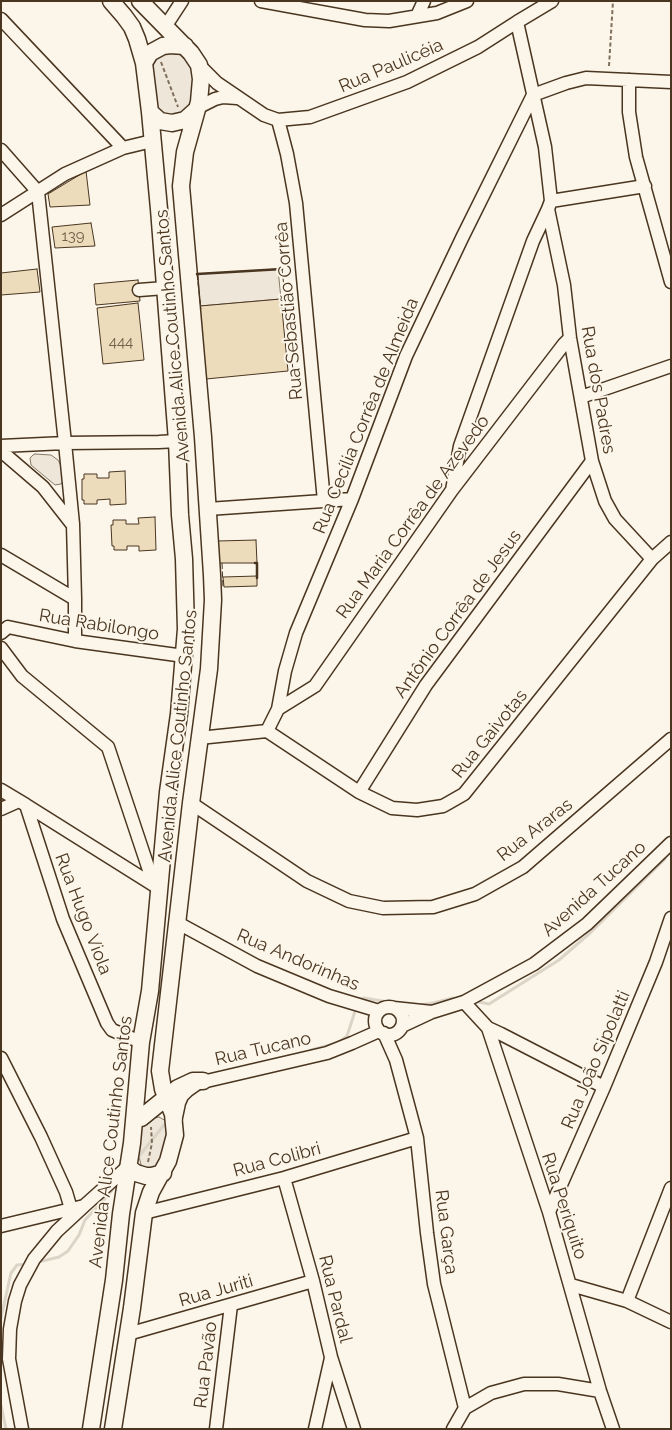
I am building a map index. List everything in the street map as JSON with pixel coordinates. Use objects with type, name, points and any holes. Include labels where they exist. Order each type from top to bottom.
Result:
[{"type":"main road","name":"Avenida Alice Coutinho Santos","points":[[90,1429],[110,1305],[128,1167],[137,1119],[141,1042],[150,991],[157,886],[179,714],[186,607],[177,441],[147,58],[132,28],[112,1]]},
{"type":"main road","points":[[140,1],[185,46],[199,64]]},
{"type":"main road","points":[[147,58],[156,39],[165,27]]},
{"type":"main road","points":[[147,58],[163,46],[185,46]]},
{"type":"main road","name":"Avenida Alice Coutinho Santos","points":[[113,1429],[144,1212],[151,1192],[163,1174],[174,1142],[175,1122],[160,1072],[208,668],[213,600],[215,551],[208,509],[180,186],[185,152],[201,92],[199,64]]},
{"type":"main road","points":[[150,112],[160,121],[179,123]]},
{"type":"main road","points":[[152,141],[171,130],[195,112]]},
{"type":"main road","points":[[160,1072],[172,1080],[183,1082],[196,1081]]},
{"type":"main road","points":[[137,1119],[178,1088],[196,1081]]},
{"type":"main road","points":[[137,1119],[152,1114],[162,1114],[175,1122]]},
{"type":"main road","points":[[128,1167],[136,1173],[146,1176],[163,1174]]},
{"type":"street","points":[[165,27],[182,1]]},
{"type":"street","points":[[261,1],[365,20],[390,21],[438,13],[467,1]]},
{"type":"street","points":[[417,16],[424,1]]},
{"type":"street","name":"Rua Paulicéia","points":[[278,120],[310,117],[407,82],[478,47],[552,1]]},
{"type":"street","points":[[1,19],[123,148]]},
{"type":"street","name":"Rua dos Padres","points":[[517,22],[544,147],[550,205],[564,285],[570,338],[592,461],[605,500],[615,519],[652,559]]},
{"type":"street","points":[[199,64],[217,83],[237,98],[264,115],[278,120]]},
{"type":"street","points":[[533,95],[586,78],[671,82]]},
{"type":"street","points":[[629,80],[629,112],[636,157],[667,254],[671,282]]},
{"type":"street","name":"Rua Cecília Corrêa de Almeida","points":[[267,731],[278,709],[284,671],[296,633],[352,499],[406,356],[466,229],[533,95]]},
{"type":"street","points":[[195,112],[201,106],[215,99],[222,97],[237,98]]},
{"type":"street","name":"Rua Sebastião Corrêa","points":[[278,120],[287,154],[296,203],[324,501]]},
{"type":"street","points":[[1,215],[65,174],[123,148],[152,141]]},
{"type":"street","points":[[1,150],[38,192],[66,443],[73,524],[75,641]]},
{"type":"street","points":[[452,490],[460,446],[533,241],[550,205],[645,186]]},
{"type":"street","points":[[139,290],[165,288]]},
{"type":"street","name":"Rua Maria Corrêa de Azevedo","points":[[278,709],[314,686],[452,490],[570,338]]},
{"type":"street","points":[[581,397],[671,366]]},
{"type":"street","points":[[1,446],[177,441]]},
{"type":"street","points":[[1,451],[43,487],[73,524]]},
{"type":"street","name":"Antônio Corrêa de Jesus","points":[[359,792],[426,685],[592,461]]},
{"type":"street","points":[[208,509],[352,499]]},
{"type":"street","name":"Rua Gaivotas","points":[[267,731],[359,792],[392,808],[417,810],[443,806],[464,794],[652,559],[671,542]]},
{"type":"street","points":[[1,555],[75,599]]},
{"type":"street","name":"Rua Rabilongo","points":[[5,630],[184,656]]},
{"type":"street","points":[[1,648],[22,676],[108,747],[157,886]]},
{"type":"street","points":[[199,738],[267,731]]},
{"type":"street","name":"Rua Araras","points":[[191,803],[306,881],[349,902],[383,908],[433,907],[475,894],[523,867],[671,740]]},
{"type":"street","points":[[1,790],[157,886]]},
{"type":"street","points":[[1,810],[22,803]]},
{"type":"street","name":"Rua Hugo Viola","points":[[22,803],[63,919],[108,1023],[112,1030],[141,1042]]},
{"type":"street","name":"Avenida Tucano","points":[[401,1028],[432,1012],[464,1002],[534,964],[587,924],[671,843]]},
{"type":"street","name":"Rua João Sipolatti","points":[[549,1212],[656,962],[671,918]]},
{"type":"street","name":"Rua Andorinhas","points":[[178,923],[257,966],[329,996],[379,1011]]},
{"type":"street","name":"Rua Periquito","points":[[464,1002],[488,1028],[549,1212],[600,1391],[613,1429]]},
{"type":"street","points":[[389,1006],[394,1008],[402,1015],[401,1028],[395,1033],[382,1032],[375,1021],[376,1015],[379,1011],[389,1006]]},
{"type":"street","name":"Avenida Tucano","points":[[394,1008],[432,1012]]},
{"type":"street","name":"Rua Garça","points":[[396,1060],[401,1028]]},
{"type":"street","points":[[488,1028],[604,1087]]},
{"type":"street","name":"Rua Garça","points":[[382,1032],[396,1060],[417,1138],[426,1233],[434,1284],[465,1408]]},
{"type":"street","name":"Rua Tucano","points":[[175,1122],[182,1096],[196,1081],[327,1053],[382,1032]]},
{"type":"street","points":[[1,1058],[41,1137],[66,1192],[77,1208]]},
{"type":"street","name":"Rua Colibri","points":[[144,1212],[284,1178],[417,1138]]},
{"type":"street","points":[[22,1429],[9,1359],[10,1329],[20,1285],[34,1259],[77,1208],[128,1167]]},
{"type":"street","name":"Rua Pardal","points":[[284,1178],[331,1357],[354,1429]]},
{"type":"street","points":[[627,1301],[671,1188]]},
{"type":"street","points":[[3,1224],[77,1208]]},
{"type":"street","name":"Rua Juriti","points":[[128,1334],[312,1281]]},
{"type":"street","points":[[571,1285],[627,1301],[671,1322]]},
{"type":"street","name":"Rua Pavão","points":[[216,1429],[231,1305]]},
{"type":"street","points":[[315,1429],[331,1357]]},
{"type":"street","points":[[453,1429],[465,1408],[491,1393],[524,1384],[558,1384],[600,1391]]},
{"type":"path","points":[[608,79],[612,1]]},
{"type":"shaded area","points":[[169,53],[182,55],[191,64],[195,83],[190,103],[181,115],[162,115],[156,106],[151,73],[154,62],[159,56]]},
{"type":"shaded area","points":[[278,269],[281,299],[200,306],[198,274]]},
{"type":"shaded area","points":[[35,454],[51,455],[58,460],[62,468],[63,481],[61,484],[55,485],[31,465],[30,458]]},
{"type":"shaded area","points":[[159,1117],[166,1121],[169,1129],[159,1167],[152,1169],[141,1165],[138,1152],[142,1124],[150,1119]]},
{"type":"building","points":[[86,171],[90,205],[50,207],[48,194]]},
{"type":"building","points":[[91,223],[95,246],[55,248],[52,227]]},
{"type":"building","points":[[37,269],[40,292],[1,295],[1,273]]},
{"type":"building","points":[[138,280],[140,301],[96,305],[94,284]]},
{"type":"building","points":[[281,299],[288,371],[206,379],[200,306]]},
{"type":"building","points":[[138,303],[144,360],[103,364],[97,308]]},
{"type":"building","points":[[125,471],[126,504],[110,505],[110,499],[97,500],[97,504],[84,504],[84,500],[82,500],[82,479],[84,479],[84,474],[97,474],[97,478],[109,478],[109,472]]},
{"type":"building","points":[[155,517],[156,550],[139,551],[139,546],[127,546],[127,550],[114,550],[114,546],[112,546],[111,525],[113,525],[113,520],[126,520],[126,524],[139,524],[138,518]]},
{"type":"building","points":[[256,540],[257,563],[219,563],[218,541]]},
{"type":"building","points":[[257,576],[257,586],[224,587],[223,577]]},
{"type":"waterway","points":[[474,1001],[489,1004],[559,960],[590,933],[665,859]]},
{"type":"waterway","points":[[358,1002],[359,999],[364,998],[394,1003]]},
{"type":"waterway","points":[[420,1005],[453,998],[458,999]]},
{"type":"waterway","points":[[339,1042],[347,1036],[356,1008]]},
{"type":"waterway","points":[[311,1050],[334,1044]]},
{"type":"waterway","points":[[136,1160],[168,1120]]},
{"type":"waterway","points":[[38,1262],[59,1257],[68,1251],[79,1235],[85,1220],[117,1184]]},
{"type":"waterway","points":[[1,1318],[11,1273],[17,1265],[27,1264]]},
{"type":"waterway","points":[[1,1405],[6,1429]]},
{"type":"fence","points":[[282,269],[293,370]]},
{"type":"fence","points":[[197,274],[201,309]]},
{"type":"fence","points":[[222,563],[223,587]]},
{"type":"wall","points":[[197,274],[282,269]]},
{"type":"wall","points":[[255,563],[257,563],[257,578]]}]
